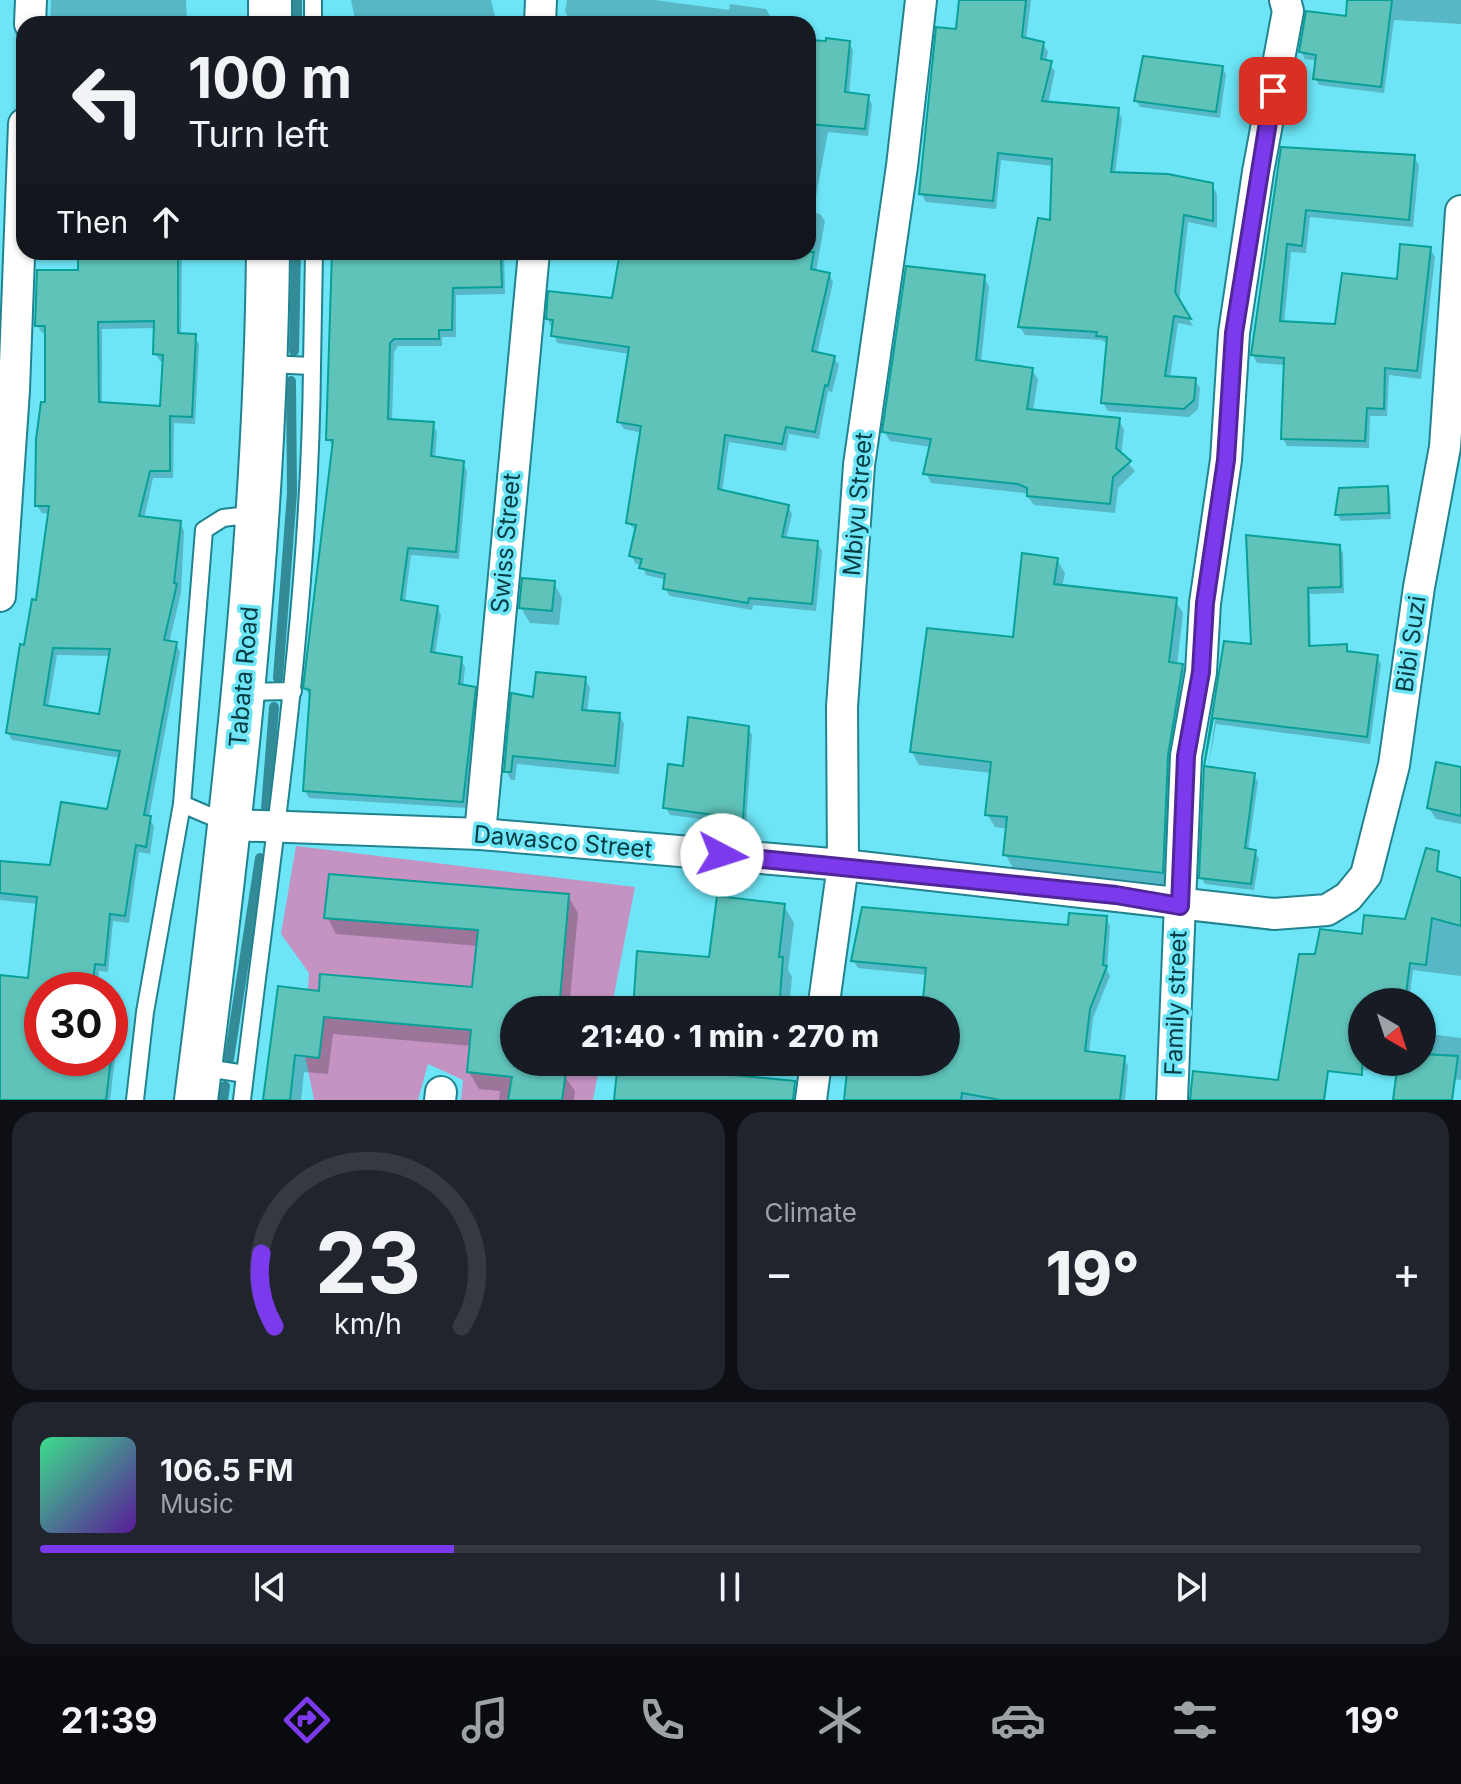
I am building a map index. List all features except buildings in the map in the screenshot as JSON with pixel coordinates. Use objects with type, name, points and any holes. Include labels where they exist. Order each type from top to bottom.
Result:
[{"type":"main road","name":"Tabata Road","points":[[198,1084],[231,825],[259,514],[268,260]]},
{"type":"street","name":"Mbiyu Street","points":[[825,996],[843,865],[842,707],[859,465],[902,166],[921,0]]},
{"type":"street","name":"Family street","points":[[1172,1100],[1186,756],[1201,672],[1205,603],[1226,460],[1234,333],[1288,11],[1285,0]]},
{"type":"street","name":"Bibi Suzi","points":[[1180,906],[1274,914],[1327,910],[1348,897],[1366,875],[1394,765],[1419,587],[1445,447],[1461,211]]},
{"type":"street","points":[[0,596],[14,390],[19,260]]},
{"type":"street","name":"Swiss Street","points":[[480,834],[533,260]]},
{"type":"street","name":"Dawasco Street","points":[[231,825],[480,834],[843,865],[1116,895],[1180,906]]},
{"type":"street","points":[[811,1100],[814,1076]]},
{"type":"lane","points":[[242,1100],[293,691],[311,473],[314,260]]},
{"type":"lane","points":[[265,364],[312,366]]},
{"type":"lane","points":[[135,1100],[145,1012],[182,804],[204,530],[223,518],[259,514]]},
{"type":"lane","points":[[242,692],[293,691]]},
{"type":"lane","points":[[182,804],[231,825]]},
{"type":"lane","points":[[198,1084],[245,1074]]},
{"type":"shaded area","points":[[296,846],[635,887],[614,996],[500,996],[500,1076],[597,1076],[593,1100],[461,1100],[463,1080],[428,1064],[418,1100],[314,1100],[304,1050],[309,973],[281,934]]},
{"type":"waterway","points":[[297,0],[297,16]]},
{"type":"waterway","points":[[294,351],[296,260]]},
{"type":"waterway","points":[[278,678],[292,493],[291,381]]},
{"type":"waterway","points":[[266,808],[274,707]]},
{"type":"waterway","points":[[229,1059],[260,858]]},
{"type":"waterway","points":[[223,1100],[225,1086]]},
{"type":"route","points":[[722,855],[1116,895],[1180,906],[1186,756],[1201,672],[1205,603],[1226,460],[1234,333],[1273,91]]}]
